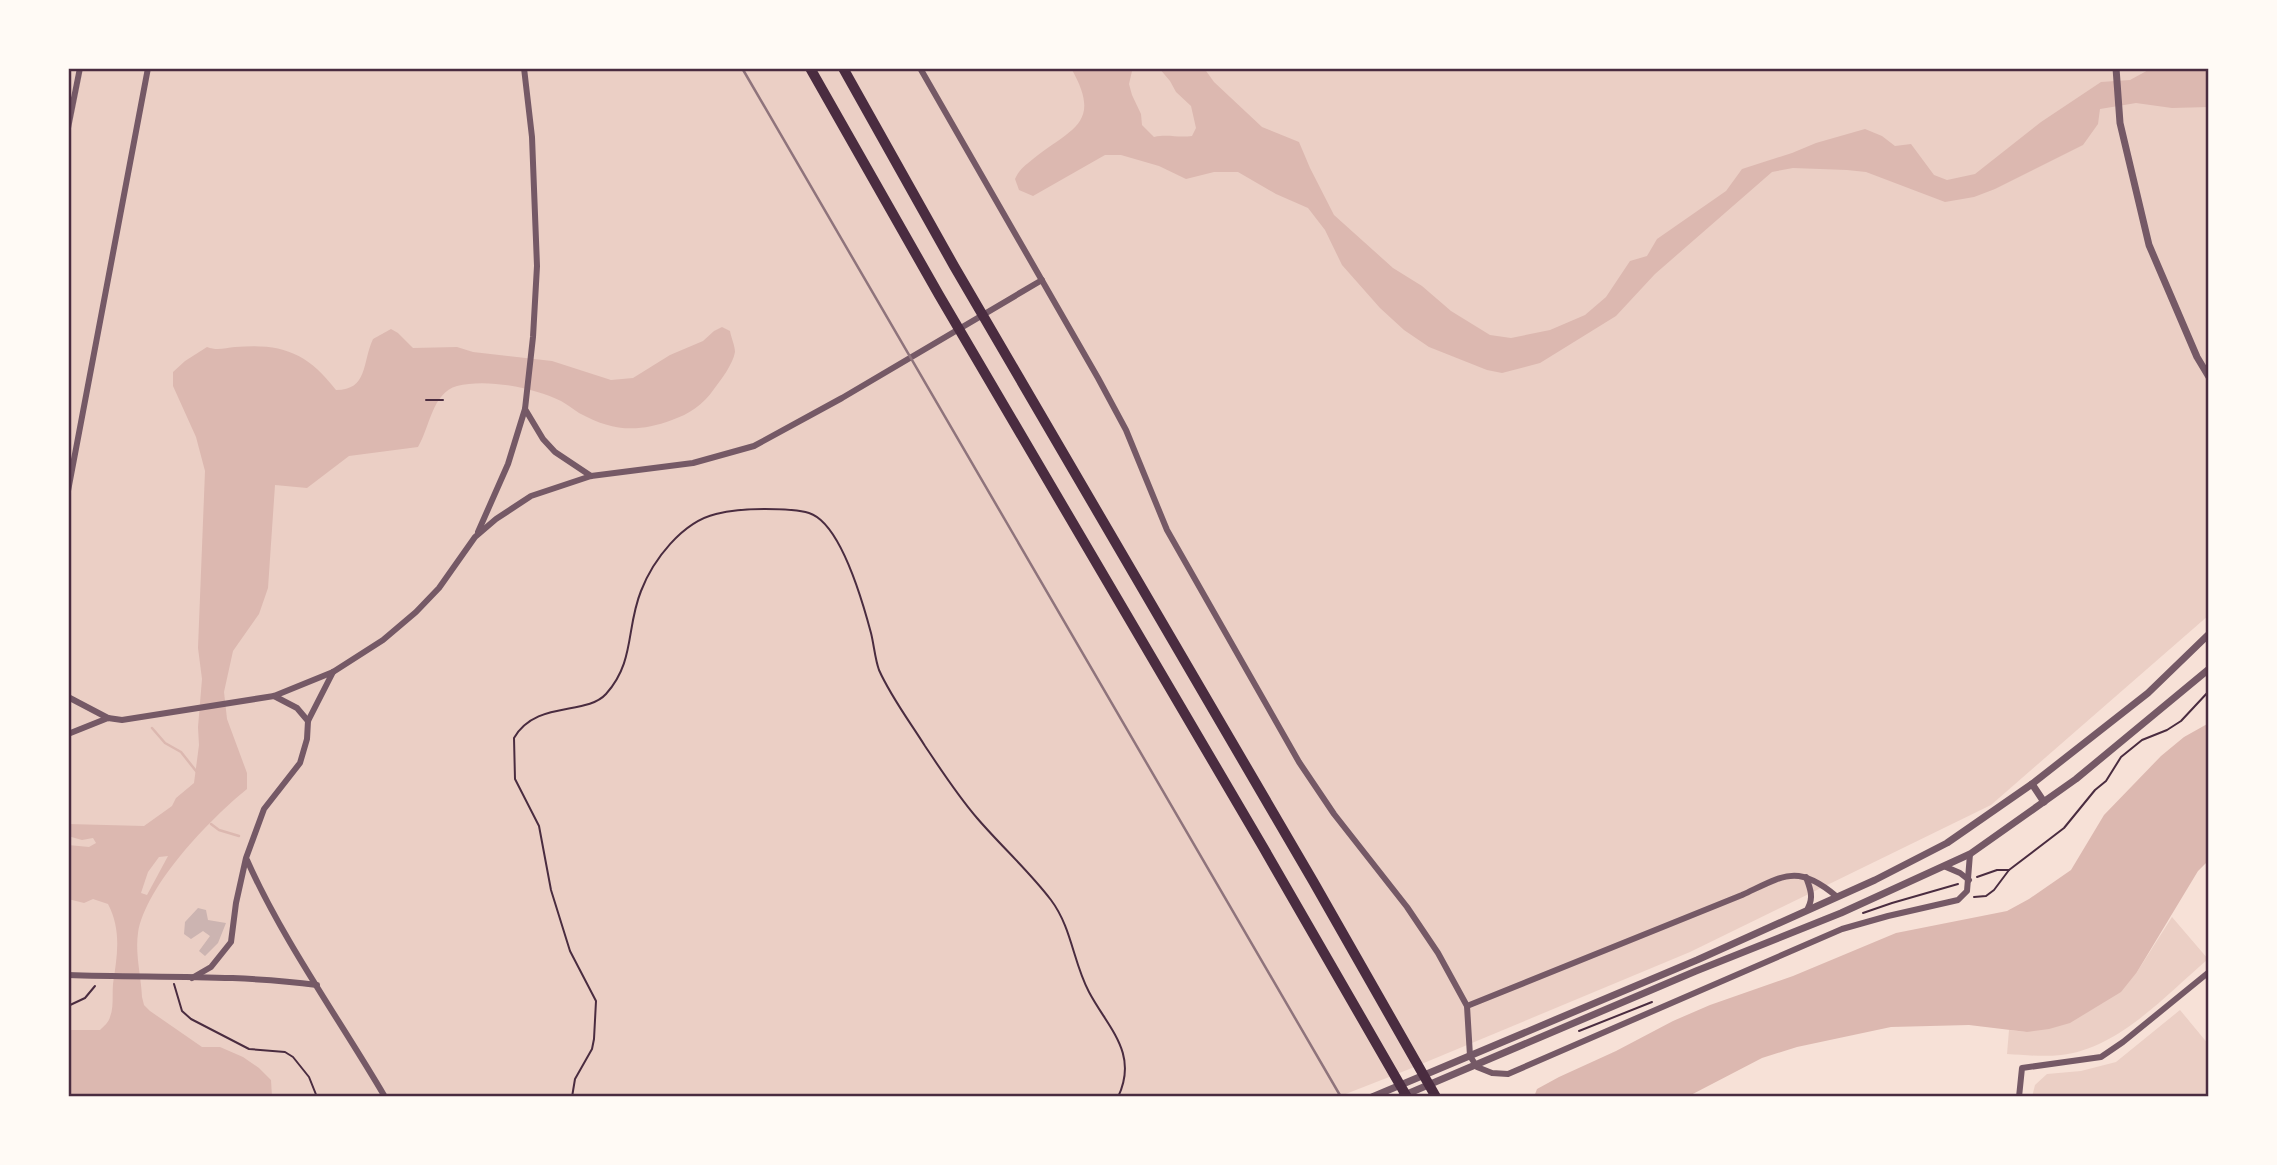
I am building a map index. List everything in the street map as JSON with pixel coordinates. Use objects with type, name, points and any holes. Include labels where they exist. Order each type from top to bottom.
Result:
[{"type":"highway","points":[[810,68],[834,114],[1407,1097]]},
{"type":"highway","points":[[844,68],[1436,1097]]},
{"type":"street","points":[[68,128],[79,68]]},
{"type":"street","points":[[68,491],[148,68]]},
{"type":"street","points":[[68,697],[108,718],[122,720],[274,696],[333,671],[383,640],[439,588],[475,537],[508,464],[525,409],[537,266],[532,137],[524,68]]},
{"type":"street","points":[[920,68],[1126,430],[1167,530],[1299,762],[1334,814],[1407,907],[1438,953],[1467,1006],[1470,1055],[1477,1067],[1492,1073],[1508,1074],[1842,929],[1963,898],[1969,880],[1970,854]]},
{"type":"street","points":[[2116,69],[2120,123],[2149,245],[2197,357],[2209,377]]},
{"type":"street","points":[[475,537],[496,519],[531,496],[591,476],[693,463],[754,446],[842,398],[1042,280]]},
{"type":"street","points":[[525,409],[543,439],[555,452],[591,476]]},
{"type":"street","points":[[1372,1097],[1697,960],[1875,880],[1947,843],[2032,785],[2148,693],[2209,634]]},
{"type":"street","points":[[1400,1097],[1946,867],[1970,854],[2076,779],[2209,669]]},
{"type":"street","points":[[192,978],[211,967],[231,942],[246,858],[264,809],[300,763],[307,739],[308,721],[333,671]]},
{"type":"street","points":[[274,696],[297,708],[308,721]]},
{"type":"street","points":[[68,734],[108,718]]},
{"type":"street","points":[[2032,785],[2044,802]]},
{"type":"street","points":[[246,858],[255,879],[384,1097]]},
{"type":"street","points":[[1946,867],[1969,880]]},
{"type":"street","points":[[1467,1006],[1778,878],[1793,874],[1805,877],[1836,896]]},
{"type":"street","points":[[1805,877],[1811,890],[1808,908]]},
{"type":"street","points":[[2019,1097],[2022,1068],[2101,1057],[2209,972]]},
{"type":"street","points":[[68,975],[317,985]]},
{"type":"path","points":[[426,400],[443,400]]},
{"type":"path","points":[[572,1097],[575,1079],[592,1049],[596,1001],[570,951],[551,890],[540,826],[515,779],[514,738],[525,724],[561,708],[596,701],[610,689],[626,661],[641,589],[661,555],[682,533],[715,514],[771,509],[810,513],[821,520],[833,534],[845,556],[868,623],[878,669],[892,695],[974,815],[1052,901],[1067,927],[1088,990],[1120,1042],[1126,1064],[1124,1085],[1118,1097]]},
{"type":"path","points":[[1963,898],[1986,896],[1994,890],[2009,870],[2064,828],[2095,790],[2106,781],[2121,757],[2141,740],[2167,730],[2181,721],[2209,691]]},
{"type":"path","points":[[68,1006],[85,998],[96,983]]},
{"type":"path","points":[[174,983],[182,1011],[191,1019],[249,1049],[285,1052],[293,1057],[309,1077],[317,1097]]},
{"type":"path","points":[[1573,1034],[1655,1001]]},
{"type":"shaded area","points":[[68,68],[2209,68],[2209,615],[1991,805],[1690,952],[1338,1097],[68,1097]]},
{"type":"shaded area","points":[[1071,68],[1130,68],[1132,71],[1129,84],[1141,114],[1142,125],[1154,137],[1182,137],[1192,136],[1196,128],[1191,106],[1176,92],[1159,68],[1204,68],[1214,82],[1262,127],[1299,142],[1334,215],[1393,268],[1422,286],[1451,311],[1490,335],[1511,338],[1550,330],[1585,315],[1606,297],[1630,261],[1647,256],[1657,239],[1726,191],[1742,169],[1816,143],[1865,129],[1882,136],[1895,146],[1911,144],[1934,175],[1947,180],[1975,174],[2041,122],[2101,82],[2130,80],[2152,68],[2209,68],[2209,107],[2172,108],[2136,103],[2100,109],[2098,124],[2083,145],[1995,189],[1974,197],[1945,202],[1866,172],[1793,168],[1772,172],[1655,274],[1616,316],[1540,363],[1502,373],[1487,370],[1429,347],[1404,330],[1380,308],[1342,265],[1325,230],[1308,208],[1276,194],[1238,172],[1214,172],[1186,179],[1159,166],[1121,155],[1105,155],[1033,196],[1019,190],[1015,179],[1021,170],[1079,123],[1084,101]]},
{"type":"shaded area","points":[[722,327],[730,331],[735,352],[732,362],[705,400],[690,412],[672,420],[647,427],[614,427],[591,419],[561,401],[538,392],[496,384],[469,384],[457,386],[442,396],[418,447],[349,456],[307,488],[275,485],[268,588],[259,614],[233,651],[224,692],[227,719],[247,773],[247,789],[215,817],[166,874],[143,914],[137,949],[144,1005],[202,1047],[220,1047],[259,1068],[271,1080],[272,1097],[68,1097],[68,1030],[100,1030],[109,1021],[117,934],[108,904],[93,899],[84,903],[68,899],[68,845],[89,847],[96,843],[93,838],[82,840],[68,836],[68,824],[144,826],[172,806],[176,798],[194,783],[202,679],[198,648],[205,471],[196,437],[173,386],[173,372],[207,347],[266,347],[292,353],[314,367],[336,390],[346,389],[359,380],[373,339],[391,329],[413,348],[457,347],[473,352],[552,361],[611,380],[633,378],[670,355],[703,341]],"holes":[[[168,856],[147,895],[141,893],[148,872],[159,857]]]},
{"type":"shaded area","points":[[2209,723],[2209,860],[2198,871],[2137,972],[2121,992],[2070,1023],[2027,1032],[1969,1025],[1891,1027],[1797,1047],[1762,1058],[1687,1097],[1534,1097],[1537,1089],[1559,1077],[1710,1005],[1793,976],[1896,933],[2007,911],[2029,899],[2071,870],[2104,815],[2161,756],[2184,737]]},
{"type":"shaded area","points":[[2172,917],[2208,959],[2158,1004],[2102,1043],[2082,1051],[2054,1056],[2007,1054],[2009,1030],[2027,1032],[2137,972]]},
{"type":"shaded area","points":[[2180,1010],[2209,1045],[2209,1097],[2032,1097],[2035,1085],[2047,1074],[2081,1071],[2116,1062]]},
{"type":"building","points":[[198,908],[206,910],[208,920],[226,923],[218,943],[205,956],[199,951],[210,936],[203,931],[191,939],[184,934],[185,922]]},
{"type":"waterway","points":[[152,728],[165,743],[181,752],[196,771]]},
{"type":"waterway","points":[[211,824],[219,830],[239,836]]},
{"type":"railway","points":[[742,68],[1341,1097]]}]
